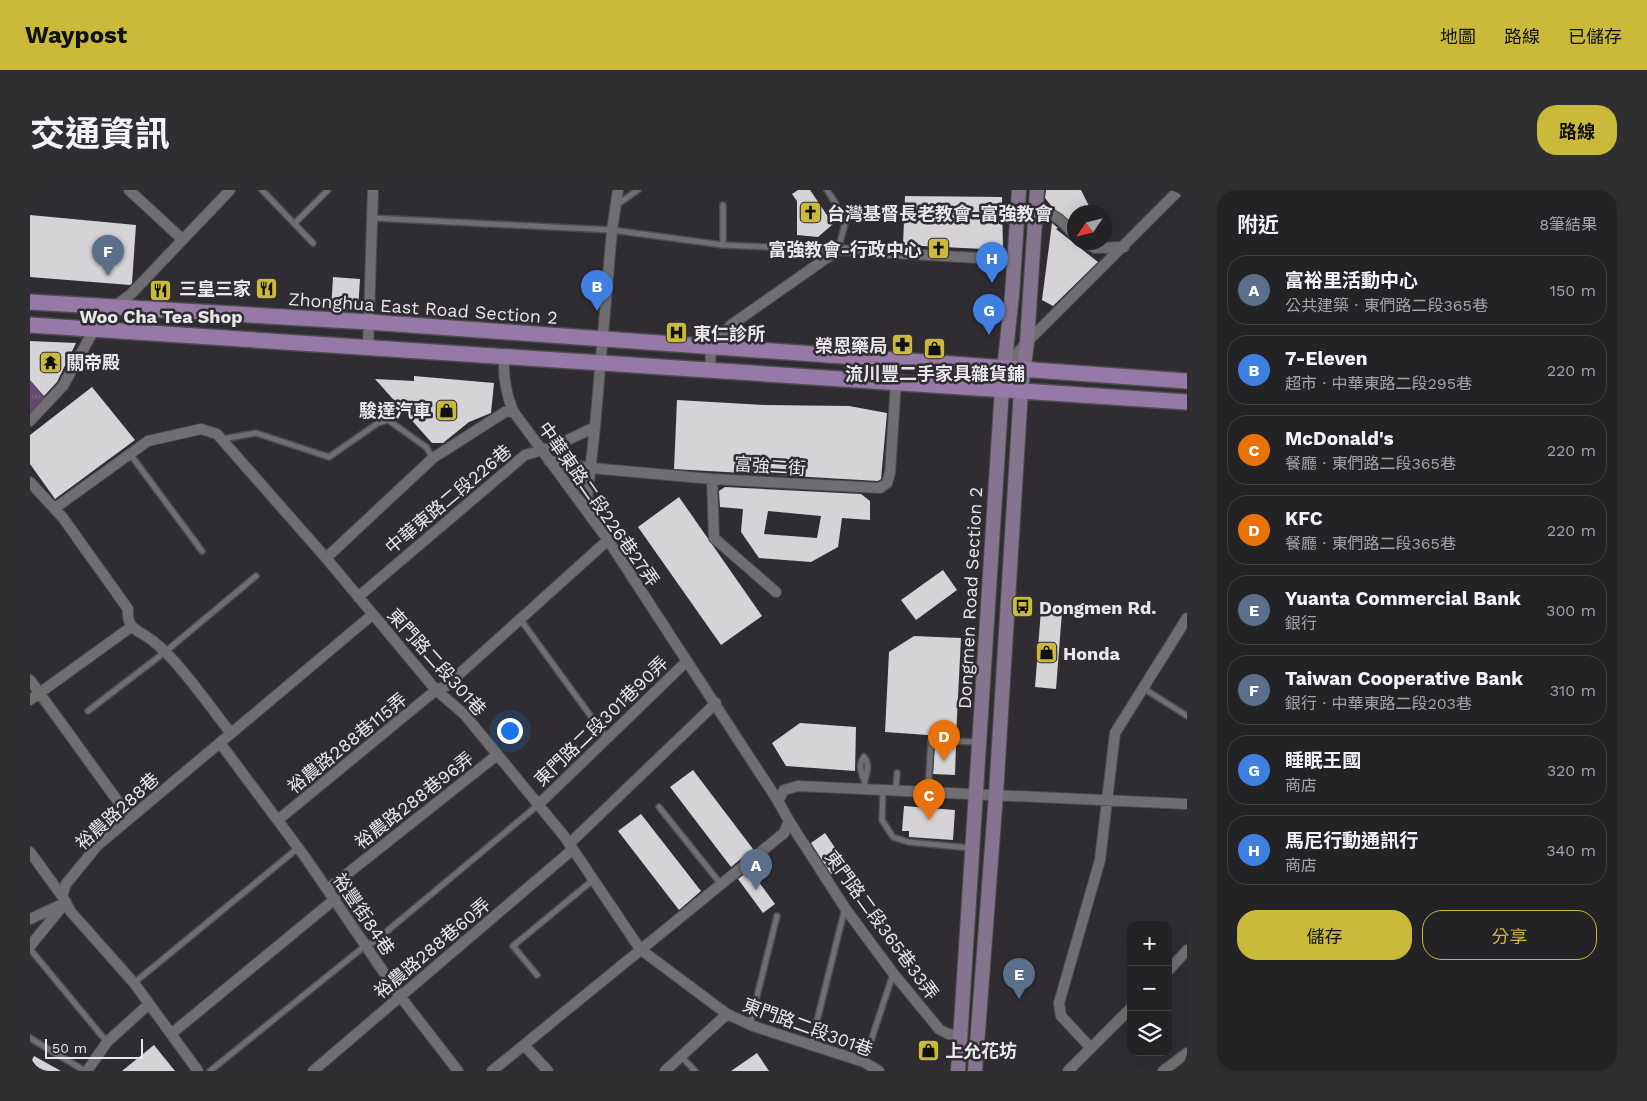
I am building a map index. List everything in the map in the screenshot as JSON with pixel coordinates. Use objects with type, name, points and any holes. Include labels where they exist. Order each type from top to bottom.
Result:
[{"type":"main road","name":"Dongmen Road Section 2","points":[[958,1071],[1002,388],[1015,260],[1019,190]]},
{"type":"main road","name":"Dongmen Road Section 2","points":[[975,1071],[996,794],[1021,390],[1027,342],[1038,190]]},
{"type":"main road","name":"Zhonghua East Road Section 2","points":[[30,302],[111,309],[369,322],[604,338],[711,348],[1005,367],[1187,382]]},
{"type":"main road","points":[[30,325],[95,328],[504,358],[1002,388],[1187,402]]},
{"type":"street","points":[[129,190],[182,239]]},
{"type":"street","points":[[30,420],[64,386],[95,328],[111,309],[131,294],[230,190]]},
{"type":"street","points":[[368,348],[373,190]]},
{"type":"street","points":[[586,509],[604,338],[612,230],[618,204],[618,190]]},
{"type":"street","points":[[1005,367],[1027,342],[1179,190]]},
{"type":"street","points":[[1036,206],[1060,219],[1067,226]]},
{"type":"street","points":[[1112,247],[1124,247]]},
{"type":"street","points":[[710,370],[711,348],[731,325],[838,250],[1015,260]]},
{"type":"street","name":"中華東路二段226巷27弄","points":[[504,358],[508,398],[513,411],[608,540],[687,662],[716,702]]},
{"type":"street","name":"富強二街","points":[[549,461],[591,468],[712,479],[880,488],[887,483],[890,473],[896,382]]},
{"type":"street","points":[[326,558],[433,458],[505,412],[513,411]]},
{"type":"street","name":"中華東路二段226巷","points":[[358,597],[525,455],[541,451],[595,427]]},
{"type":"street","name":"東門路二段301巷","points":[[55,508],[148,441],[201,429],[217,434],[326,558],[436,690],[465,715],[570,847],[640,949],[727,1014],[811,1046],[864,1062],[879,1071]]},
{"type":"street","points":[[712,479],[714,538],[776,592]]},
{"type":"street","points":[[30,482],[46,501],[55,508],[128,609],[127,620],[131,627],[165,652],[230,732]]},
{"type":"street","name":"裕農路288巷115弄","points":[[278,820],[436,690],[446,686],[519,618],[608,540]]},
{"type":"street","name":"裕農路288巷","points":[[30,948],[64,899],[66,884],[97,846],[220,743],[230,732],[372,615]]},
{"type":"street","points":[[1090,1048],[1061,1016],[1059,1003],[1100,860],[1115,733],[1187,618]]},
{"type":"street","points":[[30,700],[131,627]]},
{"type":"street","name":"東門路二段301巷90弄","points":[[538,805],[687,662]]},
{"type":"street","points":[[30,680],[130,818]]},
{"type":"street","name":"東門路二段365巷33弄","points":[[716,702],[845,908],[893,973],[939,1029],[948,1034],[960,1035]]},
{"type":"street","name":"裕農路288巷60弄","points":[[313,1071],[400,996],[409,991],[570,847],[716,702]]},
{"type":"street","name":"裕豐街84巷","points":[[220,743],[328,889],[400,996],[458,1071]]},
{"type":"street","name":"裕農路288巷96弄","points":[[328,889],[497,755]]},
{"type":"street","points":[[778,801],[784,790],[798,786],[864,784],[896,790],[996,794],[1107,802],[1187,804]]},
{"type":"street","points":[[492,1071],[720,883],[784,833],[789,820]]},
{"type":"street","points":[[30,852],[76,917],[134,983],[198,1071]]},
{"type":"street","points":[[30,919],[64,899]]},
{"type":"street","points":[[171,1034],[335,899]]},
{"type":"street","points":[[1172,967],[1187,950]]},
{"type":"street","points":[[86,1071],[107,1042],[149,1004]]},
{"type":"street","points":[[1068,1071],[1128,1011]]},
{"type":"street","points":[[665,1071],[727,1014]]},
{"type":"street","points":[[524,1045],[548,1071]]},
{"type":"street","points":[[1163,1071],[1187,1053]]},
{"type":"lane","points":[[262,190],[313,242]]},
{"type":"lane","points":[[295,223],[328,190]]},
{"type":"lane","points":[[618,204],[638,190]]},
{"type":"lane","points":[[372,218],[612,230],[723,245],[838,250],[846,220],[827,190]]},
{"type":"lane","points":[[723,205],[723,245]]},
{"type":"lane","points":[[223,439],[256,433],[328,457],[378,423],[388,420],[400,426],[426,447],[433,458]]},
{"type":"lane","points":[[130,454],[202,551]]},
{"type":"lane","points":[[88,711],[165,652],[256,576]]},
{"type":"lane","points":[[519,618],[606,738]]},
{"type":"lane","points":[[1143,688],[1187,716]]},
{"type":"lane","points":[[928,791],[932,740],[980,743]]},
{"type":"lane","points":[[896,790],[897,773]]},
{"type":"lane","points":[[883,789],[882,820],[893,836],[908,842],[972,848]]},
{"type":"lane","points":[[210,1071],[366,945],[374,942],[538,805]]},
{"type":"lane","points":[[659,807],[720,883]]},
{"type":"lane","points":[[134,983],[298,848]]},
{"type":"lane","points":[[537,975],[513,946],[593,879]]},
{"type":"lane","points":[[811,1046],[845,908]]},
{"type":"lane","points":[[750,1024],[777,916]]},
{"type":"lane","points":[[30,948],[107,1042]]},
{"type":"lane","points":[[864,1062],[893,973]]},
{"type":"lane","points":[[30,1038],[86,1071]]},
{"type":"lane","points":[[681,1056],[695,1071]]},
{"type":"green space","points":[[30,380],[47,400],[30,418]]},
{"type":"building","name":"台灣基督長老教會-富強教會","points":[[798,190],[810,190],[833,224],[818,237],[797,235],[797,201],[792,194]]},
{"type":"building","points":[[1046,190],[1081,190],[1088,205],[1067,205],[1067,218],[1053,208],[1045,198]]},
{"type":"building","points":[[905,196],[1002,197],[1003,250],[903,245]]},
{"type":"building","points":[[30,215],[136,225],[132,283],[130,285],[30,277]]},
{"type":"building","points":[[1052,223],[1067,238],[1067,250],[1083,250],[1098,262],[1053,306],[1042,300]]},
{"type":"building","points":[[333,277],[360,279],[358,311],[331,310]]},
{"type":"building","name":"關帝殿","points":[[30,341],[76,343],[57,382],[44,396],[30,380]]},
{"type":"building","name":"駿達汽車","points":[[414,376],[494,383],[491,413],[469,422],[443,443],[432,443],[375,379],[414,381]]},
{"type":"building","points":[[92,387],[135,440],[55,499],[30,464],[30,435]]},
{"type":"building","points":[[677,400],[765,405],[849,406],[887,413],[881,479],[878,481],[674,469]]},
{"type":"building","points":[[725,487],[861,494],[870,501],[870,520],[842,518],[838,547],[811,562],[759,558],[741,532],[743,509],[720,507],[719,491]],"holes":[[[768,511],[821,516],[817,538],[764,534]]]},
{"type":"building","points":[[679,497],[762,616],[721,645],[638,527]]},
{"type":"building","points":[[943,570],[957,590],[916,620],[901,600]]},
{"type":"building","points":[[1041,610],[1062,612],[1056,689],[1035,687]]},
{"type":"building","points":[[914,636],[961,638],[956,737],[885,732],[889,652]]},
{"type":"building","points":[[800,723],[856,727],[855,771],[786,766],[772,743]]},
{"type":"building","points":[[935,745],[956,745],[955,775],[933,774]]},
{"type":"building","points":[[693,770],[753,849],[731,867],[670,787]]},
{"type":"building","points":[[904,806],[955,810],[953,840],[909,837],[909,831],[902,831]]},
{"type":"building","points":[[641,814],[701,891],[679,910],[618,831]]},
{"type":"building","points":[[825,833],[846,864],[831,874],[811,843]]},
{"type":"building","points":[[750,870],[775,904],[763,913],[738,879]]},
{"type":"building","points":[[154,1045],[175,1071],[122,1071]]},
{"type":"building","points":[[757,1053],[769,1071],[731,1071]]},
{"type":"building","points":[[34,1056],[61,1071],[30,1071],[30,1064]]},
{"type":"place","name":"台灣基督長老教會-富強教會","points":[[811,213]]},
{"type":"place","name":"富強教會-行政中心","points":[[938,249]]},
{"type":"place","name":"Taiwan Cooperative Bank","points":[[108,276]]},
{"type":"place","name":"馬尼行動通訊行","points":[[992,283]]},
{"type":"place","name":"三皇三家","points":[[267,288]]},
{"type":"place","name":"Woo Cha Tea Shop","points":[[161,291]]},
{"type":"place","name":"7-Eleven","points":[[597,311]]},
{"type":"place","name":"東仁診所","points":[[677,333]]},
{"type":"place","name":"睡眠王國","points":[[989,335]]},
{"type":"place","name":"榮恩藥局","points":[[903,345]]},
{"type":"place","name":"流川豐二手家具雜貨鋪","points":[[935,348]]},
{"type":"place","name":"關帝殿","points":[[50,362]]},
{"type":"place","name":"駿達汽車","points":[[447,410]]},
{"type":"place","name":"Dongmen Rd.","points":[[1023,607]]},
{"type":"place","name":"Honda","points":[[1047,653]]},
{"type":"place","name":"KFC","points":[[944,761]]},
{"type":"place","name":"McDonald's","points":[[929,820]]},
{"type":"place","name":"富裕里活動中心","points":[[756,890]]},
{"type":"place","name":"Yuanta Commercial Bank","points":[[1019,999]]},
{"type":"place","name":"上允花坊","points":[[929,1050]]}]
